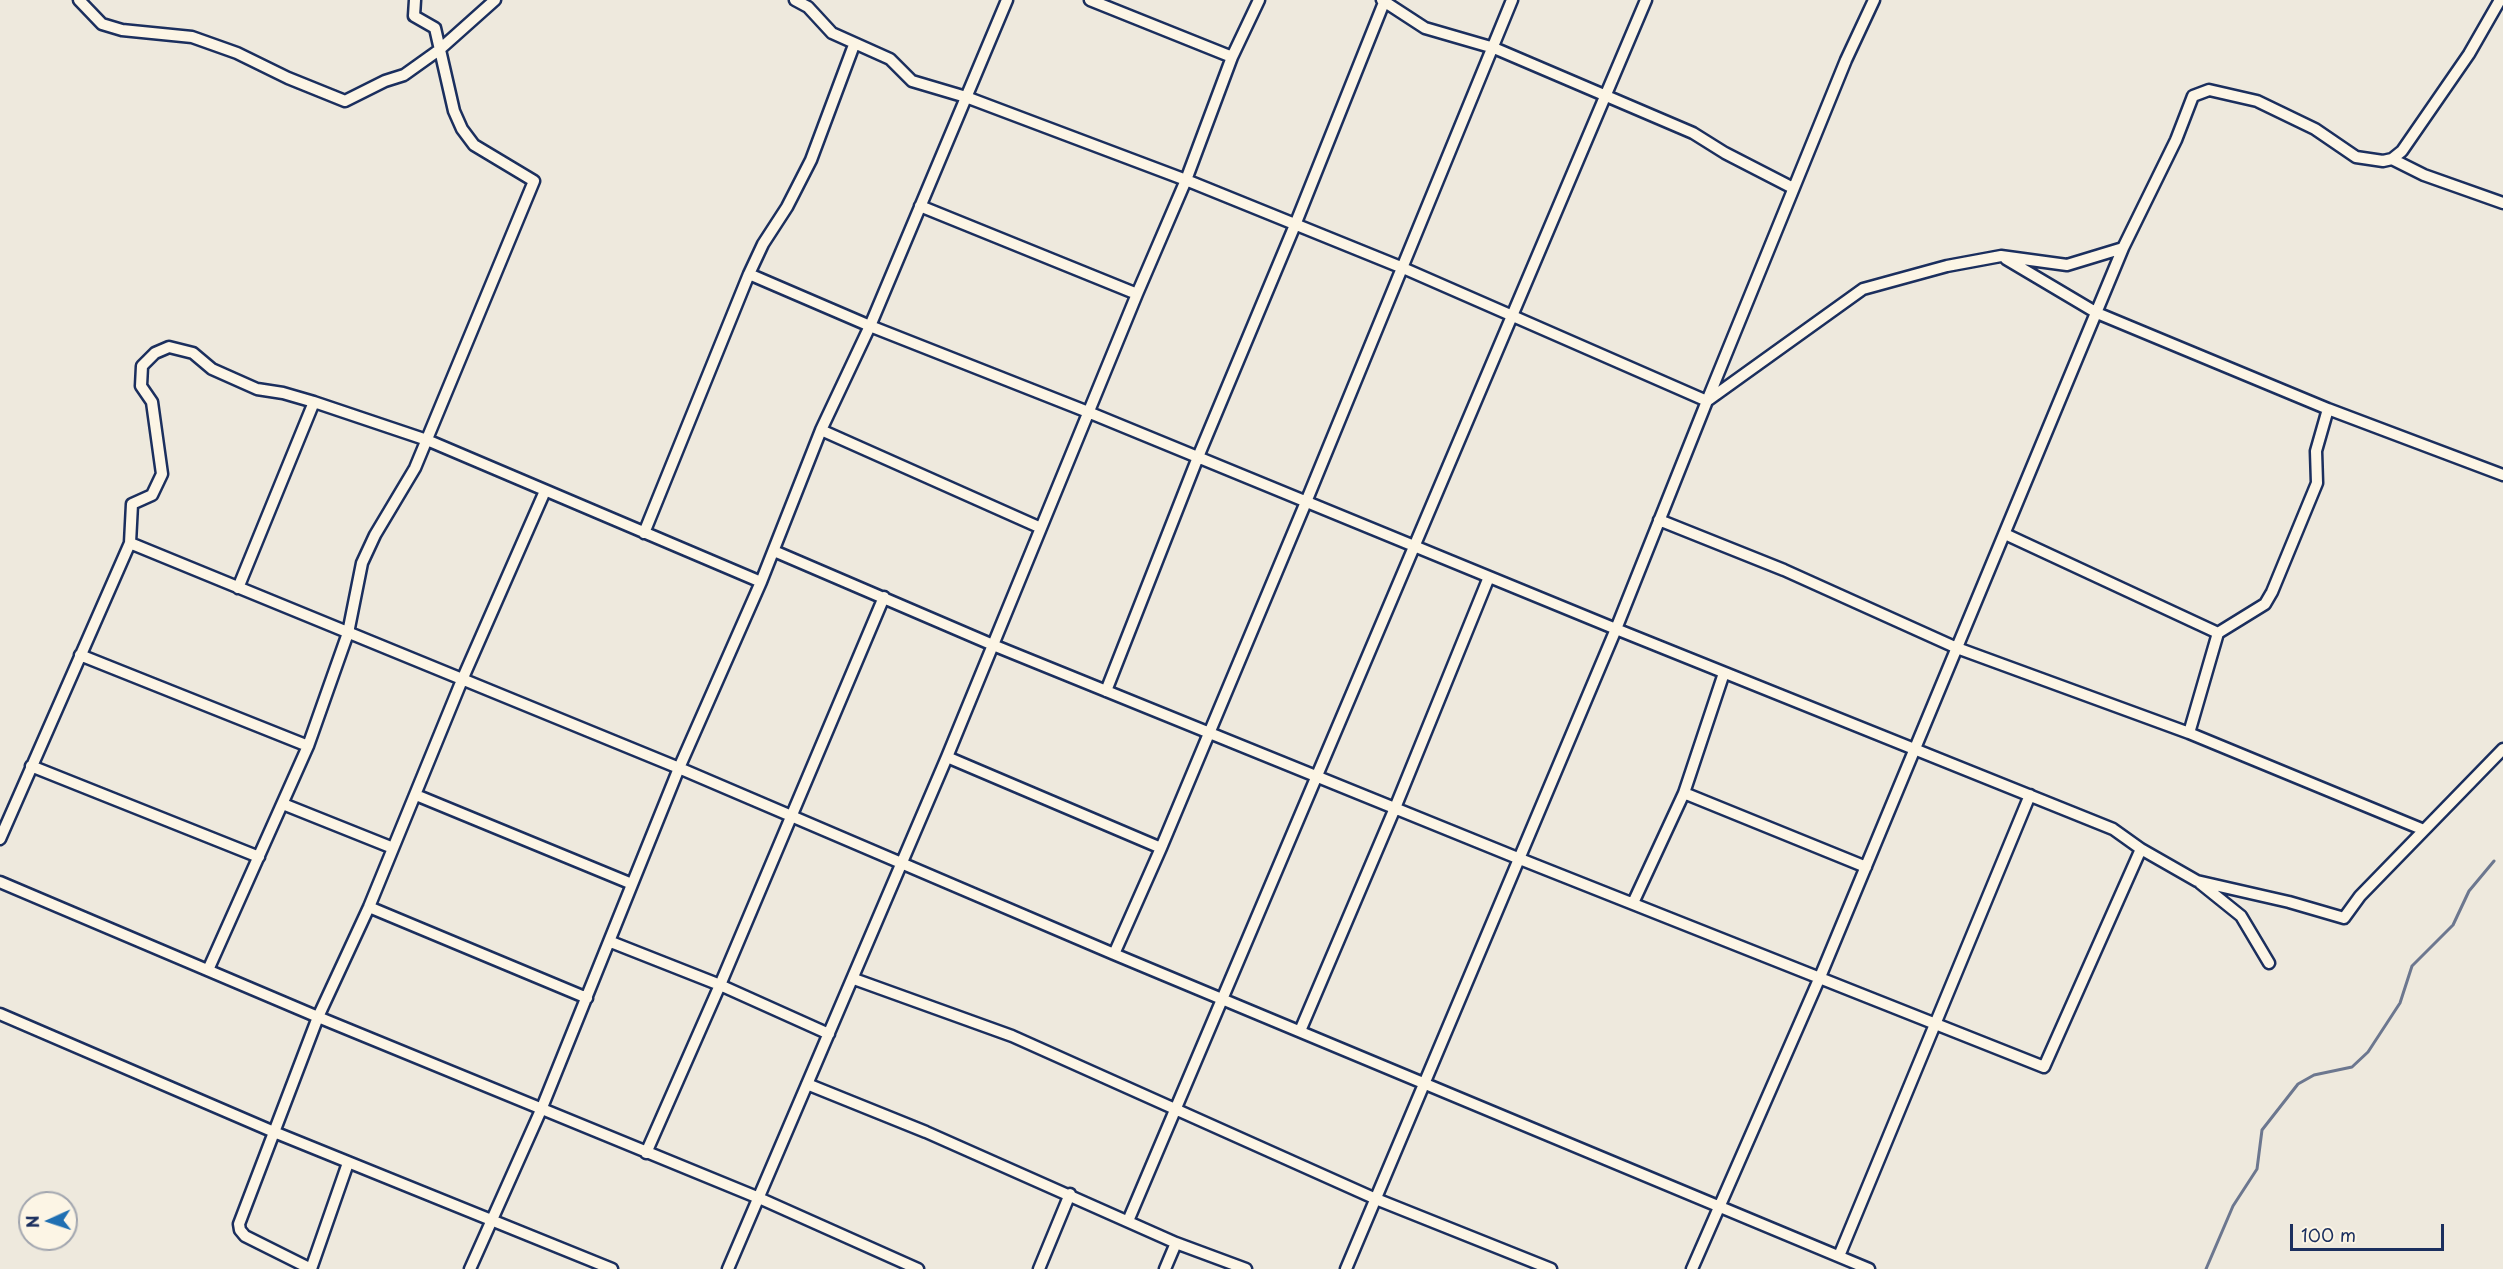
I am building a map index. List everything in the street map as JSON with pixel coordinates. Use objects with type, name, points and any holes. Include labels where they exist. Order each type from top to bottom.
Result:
[{"type":"street","points":[[79,0],[102,24],[122,30],[192,37],[237,53],[288,78],[345,101],[385,81],[405,75],[439,50],[495,0]]},
{"type":"street","points":[[208,970],[308,746],[348,633],[363,563],[375,535],[415,468],[534,181],[474,146],[462,129],[454,111],[435,28],[414,16],[415,0]]},
{"type":"street","points":[[795,0],[808,7],[832,33],[854,45],[890,59],[912,81],[966,97],[1186,180],[1403,268],[1707,401]]},
{"type":"street","points":[[470,1269],[541,1110],[611,942],[679,768],[774,551],[821,430],[870,326],[1007,0]]},
{"type":"street","points":[[1090,0],[1232,57]]},
{"type":"street","points":[[728,1269],[947,757],[1186,180],[1232,57],[1259,0]]},
{"type":"street","points":[[1114,954],[1161,848],[1306,502],[1512,0]]},
{"type":"street","points":[[1128,1221],[1646,0]]},
{"type":"street","points":[[1346,1269],[1616,629],[1793,188],[1846,60],[1874,0]]},
{"type":"street","points":[[1692,1269],[1820,977],[2124,248],[2176,140],[2193,96],[2209,90],[2256,100],[2314,129],[2356,157],[2383,161],[2392,159],[2402,152],[2469,54],[2500,0]]},
{"type":"street","points":[[1107,691],[1198,457],[1295,225],[1384,1],[1425,28],[1494,48],[1693,133],[1725,153],[1793,188]]},
{"type":"street","points":[[644,533],[749,273],[811,160],[854,45]]},
{"type":"street","points":[[2392,159],[2424,175],[2503,203]]},
{"type":"street","points":[[920,206],[1137,294]]},
{"type":"street","points":[[1707,401],[1863,289],[1947,266],[2001,256],[2067,265],[2124,248]]},
{"type":"street","points":[[2001,256],[2097,314],[2328,409],[2503,475]]},
{"type":"street","points":[[749,273],[870,326],[1088,412],[1724,673],[2113,829],[2141,849],[2198,881],[2241,916],[2269,963]]},
{"type":"street","points":[[0,839],[130,543],[132,504],[152,495],[162,474],[152,402],[141,386],[142,366],[155,353],[170,347],[193,353],[212,369],[257,388],[314,402],[427,440],[761,582]]},
{"type":"street","points":[[238,588],[314,402]]},
{"type":"street","points":[[2189,733],[2218,633],[2265,604],[2272,592],[2317,483],[2316,451],[2328,409]]},
{"type":"street","points":[[821,430],[1041,528]]},
{"type":"street","points":[[348,1163],[311,1269],[245,1236],[240,1230],[239,1224],[318,1017],[369,906],[462,680],[545,491]]},
{"type":"street","points":[[1659,520],[1784,570],[1958,648],[2189,733],[2424,830]]},
{"type":"street","points":[[2005,534],[2218,633]]},
{"type":"street","points":[[130,543],[679,768],[1114,954],[1222,997],[1869,1269]]},
{"type":"street","points":[[774,551],[993,645],[2044,1068],[2141,849]]},
{"type":"street","points":[[1300,1031],[1395,808],[1489,577]]},
{"type":"street","points":[[646,1153],[720,985],[884,597]]},
{"type":"street","points":[[80,655],[308,746]]},
{"type":"street","points":[[1633,903],[1684,793],[1724,673]]},
{"type":"street","points":[[2198,881],[2289,902],[2344,918],[2361,896],[2503,749]]},
{"type":"street","points":[[947,757],[1161,848]]},
{"type":"street","points":[[31,766],[260,857]]},
{"type":"street","points":[[1684,793],[1866,867]]},
{"type":"street","points":[[416,795],[632,884]]},
{"type":"street","points":[[1839,1256],[2031,795]]},
{"type":"street","points":[[283,804],[393,849]]},
{"type":"street","points":[[0,882],[541,1110],[759,1198],[918,1269]]},
{"type":"street","points":[[369,906],[587,998]]},
{"type":"street","points":[[611,942],[720,985],[829,1034]]},
{"type":"street","points":[[854,979],[1012,1036],[1376,1199],[1551,1269]]},
{"type":"street","points":[[0,1014],[348,1163],[612,1269]]},
{"type":"street","points":[[807,1084],[1070,1194],[1176,1243],[1246,1269]]},
{"type":"street","points":[[1038,1269],[1070,1194]]},
{"type":"street","points":[[1165,1269],[1176,1243]]},
{"type":"waterway","points":[[2206,1269],[2233,1206],[2257,1169],[2262,1130],[2298,1084],[2314,1075],[2352,1067],[2368,1052],[2400,1003],[2412,966],[2453,925],[2469,891],[2494,861]]}]
